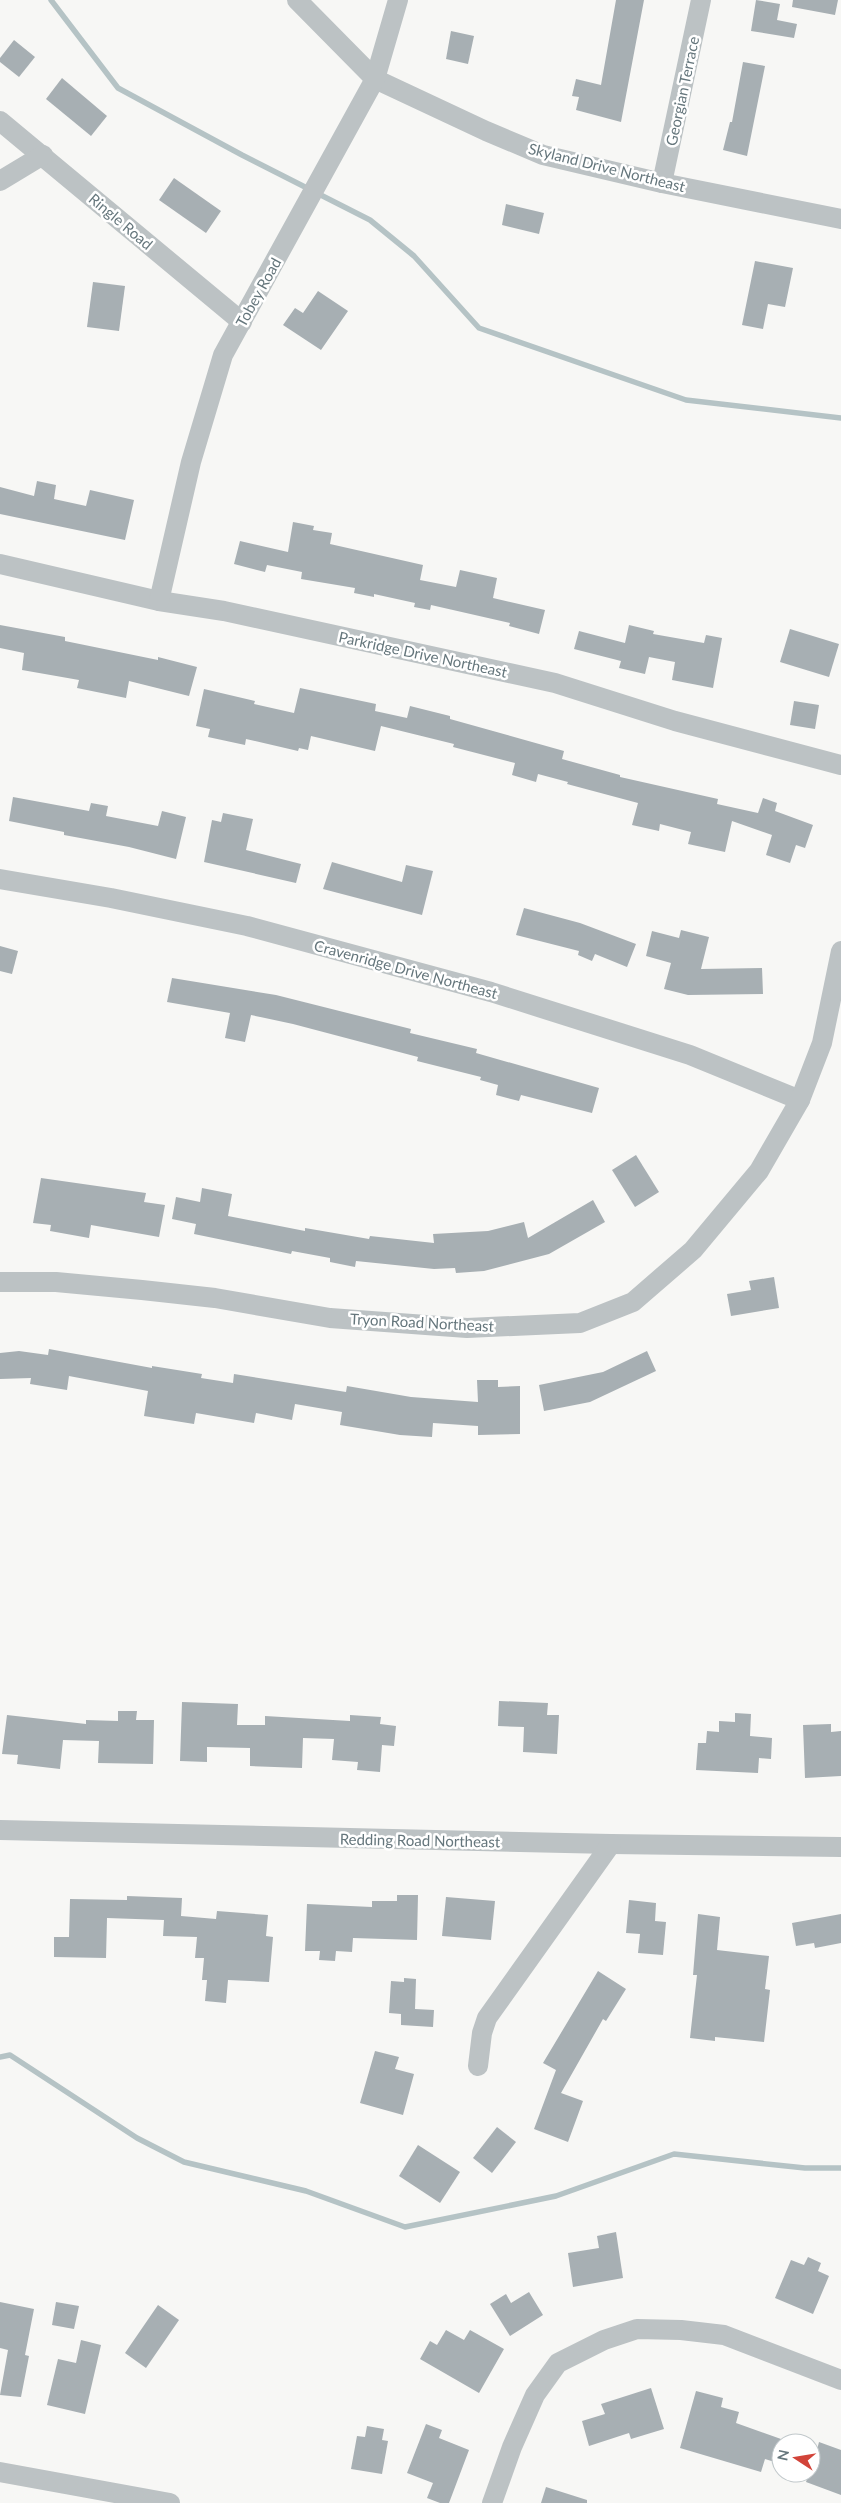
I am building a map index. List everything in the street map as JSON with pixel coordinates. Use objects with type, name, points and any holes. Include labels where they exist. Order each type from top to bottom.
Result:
[{"type":"street","name":"Skyland Drive Northeast","points":[[297,0],[375,79],[486,131],[543,155],[662,183],[841,219]]},
{"type":"street","name":"Tobey Road","points":[[159,600],[191,462],[223,355],[375,79],[398,0]]},
{"type":"street","name":"Georgian Terrace","points":[[662,183],[701,0]]},
{"type":"street","name":"Ringle Road","points":[[0,121],[242,322]]},
{"type":"street","points":[[0,181],[43,155]]},
{"type":"street","name":"Parkridge Drive Northeast","points":[[0,564],[159,600],[224,611],[555,683],[675,721],[841,765]]},
{"type":"street","name":"Cravenridge Drive Northeast","points":[[0,880],[111,898],[247,926],[482,990],[690,1055],[800,1100]]},
{"type":"street","name":"Tryon Road Northeast","points":[[0,1282],[56,1282],[142,1290],[215,1298],[330,1318],[467,1328],[580,1323],[633,1302],[693,1250],[759,1171],[800,1100],[822,1043],[841,951]]},
{"type":"street","name":"Redding Road Northeast","points":[[0,1830],[611,1844],[841,1847]]},
{"type":"street","points":[[478,2066],[482,2033],[487,2018],[611,1844]]},
{"type":"street","points":[[492,2503],[512,2447],[535,2395],[558,2363],[604,2340],[638,2329],[681,2330],[724,2335],[841,2380]]},
{"type":"street","points":[[0,2472],[170,2503]]},
{"type":"building","points":[[616,0],[644,0],[621,122],[576,110],[579,97],[572,96],[576,79],[601,85]]},
{"type":"building","points":[[756,0],[780,4],[777,20],[797,24],[794,38],[751,31]]},
{"type":"building","points":[[793,0],[838,0],[835,15],[792,7]]},
{"type":"building","points":[[451,31],[474,36],[468,64],[446,59]]},
{"type":"building","points":[[14,40],[35,57],[19,77],[0,62],[0,58]]},
{"type":"building","points":[[743,62],[765,66],[747,156],[723,150],[730,122],[732,122]]},
{"type":"building","points":[[62,78],[107,116],[91,136],[46,99]]},
{"type":"building","points":[[174,178],[221,211],[206,233],[159,200]]},
{"type":"building","points":[[506,204],[544,213],[539,234],[502,225]]},
{"type":"building","points":[[755,261],[793,268],[785,307],[768,304],[763,329],[742,325]]},
{"type":"building","points":[[93,282],[125,286],[119,331],[87,327]]},
{"type":"building","points":[[318,291],[348,311],[321,350],[283,325],[295,308],[303,313]]},
{"type":"building","points":[[37,481],[56,485],[54,499],[86,506],[90,490],[134,500],[125,540],[0,514],[0,487],[34,496]]},
{"type":"building","points":[[293,522],[314,526],[313,530],[332,533],[330,544],[423,565],[420,580],[456,587],[460,570],[497,578],[493,598],[545,610],[539,634],[509,626],[510,623],[431,605],[430,610],[414,607],[415,603],[374,594],[374,597],[354,593],[355,588],[301,579],[302,572],[267,565],[265,572],[234,564],[240,541],[288,552]]},
{"type":"building","points":[[0,625],[65,637],[65,641],[158,660],[158,657],[197,667],[189,696],[129,681],[126,698],[77,688],[79,680],[22,670],[24,653],[0,648]]},
{"type":"building","points":[[629,625],[654,631],[653,634],[704,643],[706,635],[722,638],[713,688],[672,680],[675,662],[649,657],[645,674],[619,668],[621,661],[574,649],[579,631],[625,643]]},
{"type":"building","points":[[790,629],[839,644],[829,677],[780,662]]},
{"type":"building","points":[[300,688],[376,704],[375,711],[407,718],[410,706],[450,716],[450,719],[564,751],[562,759],[620,775],[620,777],[718,799],[717,804],[758,813],[763,798],[777,803],[775,811],[813,825],[805,848],[796,845],[790,863],[766,855],[772,835],[732,821],[725,852],[688,844],[691,832],[660,824],[659,831],[632,825],[638,803],[567,784],[568,782],[538,774],[536,782],[512,775],[515,763],[453,747],[454,744],[381,726],[375,751],[311,736],[308,750],[299,748],[298,751],[246,739],[245,745],[208,737],[210,729],[196,726],[204,689],[255,701],[254,704],[294,713]]},
{"type":"building","points":[[794,701],[819,705],[815,729],[790,725]]},
{"type":"building","points":[[13,797],[89,811],[91,803],[108,806],[106,816],[158,826],[162,811],[186,817],[176,859],[9,821]]},
{"type":"building","points":[[223,813],[253,819],[246,850],[301,864],[296,883],[204,862],[212,820],[221,822]]},
{"type":"building","points":[[332,862],[402,882],[406,865],[433,871],[422,915],[323,889]]},
{"type":"building","points":[[524,908],[580,923],[636,944],[627,967],[595,954],[592,961],[578,955],[579,951],[516,935]]},
{"type":"building","points":[[681,930],[709,937],[701,969],[762,968],[763,994],[688,995],[664,989],[671,963],[646,956],[652,931],[679,938]]},
{"type":"building","points":[[0,946],[18,951],[12,974],[0,971]]},
{"type":"building","points":[[172,978],[276,995],[411,1029],[410,1033],[477,1049],[476,1053],[599,1088],[592,1113],[521,1095],[519,1101],[496,1095],[498,1085],[480,1080],[481,1077],[417,1061],[418,1057],[293,1024],[251,1015],[245,1042],[225,1038],[230,1013],[167,1002]]},
{"type":"building","points":[[636,1155],[659,1192],[635,1207],[612,1170]]},
{"type":"building","points":[[41,1178],[146,1193],[144,1202],[165,1205],[159,1237],[91,1225],[89,1238],[50,1231],[51,1225],[33,1223]]},
{"type":"building","points":[[202,1188],[232,1194],[228,1216],[305,1231],[305,1228],[369,1239],[370,1236],[434,1243],[433,1234],[488,1231],[524,1222],[528,1238],[593,1200],[605,1222],[549,1254],[484,1271],[456,1273],[455,1268],[434,1269],[356,1261],[355,1267],[330,1262],[330,1258],[292,1251],[291,1254],[194,1234],[196,1224],[172,1219],[176,1197],[200,1202]]},
{"type":"building","points":[[774,1277],[779,1308],[731,1316],[727,1294],[751,1290],[749,1281]]},
{"type":"building","points":[[49,1349],[152,1368],[152,1366],[202,1374],[201,1378],[233,1383],[234,1374],[346,1392],[347,1386],[411,1397],[478,1402],[477,1380],[498,1380],[498,1387],[520,1386],[520,1434],[478,1435],[478,1426],[433,1423],[432,1437],[400,1435],[340,1425],[342,1412],[295,1404],[292,1420],[256,1413],[254,1423],[196,1413],[194,1424],[144,1416],[148,1391],[69,1376],[67,1390],[30,1384],[31,1378],[0,1379],[0,1353],[19,1351],[48,1355]]},
{"type":"building","points":[[647,1351],[656,1371],[590,1402],[544,1411],[539,1385],[603,1372]]},
{"type":"building","points":[[499,1701],[548,1703],[547,1715],[559,1715],[557,1754],[523,1752],[524,1727],[498,1726]]},
{"type":"building","points":[[182,1702],[238,1704],[237,1725],[265,1725],[265,1716],[350,1721],[350,1715],[381,1717],[380,1724],[396,1726],[394,1746],[382,1745],[380,1772],[357,1770],[358,1762],[332,1760],[334,1739],[303,1738],[302,1768],[250,1766],[250,1748],[207,1747],[207,1762],[180,1761]]},
{"type":"building","points":[[118,1711],[137,1711],[136,1720],[154,1720],[153,1764],[98,1763],[99,1741],[63,1740],[60,1769],[17,1764],[18,1755],[2,1754],[7,1715],[86,1724],[86,1720],[118,1721]]},
{"type":"building","points":[[735,1713],[751,1714],[750,1736],[772,1738],[771,1759],[759,1758],[758,1773],[696,1770],[698,1743],[706,1743],[707,1731],[719,1732],[719,1721],[735,1722]]},
{"type":"building","points":[[831,1724],[831,1732],[841,1731],[841,1776],[805,1778],[803,1725]]},
{"type":"building","points":[[397,1895],[418,1895],[417,1940],[353,1938],[352,1952],[336,1951],[335,1961],[319,1960],[320,1951],[305,1951],[307,1904],[372,1907],[372,1901],[397,1901]]},
{"type":"building","points":[[127,1896],[182,1898],[181,1916],[216,1919],[217,1911],[268,1915],[266,1936],[273,1937],[269,1982],[228,1980],[226,2003],[205,2001],[207,1980],[202,1980],[204,1958],[195,1958],[197,1937],[163,1936],[164,1920],[107,1918],[106,1958],[54,1957],[54,1937],[69,1937],[70,1899],[127,1900]]},
{"type":"building","points":[[446,1897],[495,1901],[491,1940],[442,1936]]},
{"type":"building","points":[[629,1900],[656,1903],[655,1921],[666,1922],[663,1955],[638,1953],[640,1934],[626,1933]]},
{"type":"building","points":[[698,1914],[720,1917],[717,1950],[769,1956],[765,1989],[770,1990],[764,2042],[715,2037],[715,2041],[690,2038],[697,1975],[693,1975]]},
{"type":"building","points":[[841,1914],[841,1943],[815,1948],[814,1943],[796,1946],[792,1923]]},
{"type":"building","points":[[598,1971],[626,1989],[606,2021],[603,2019],[561,2093],[583,2101],[568,2142],[534,2129],[556,2070],[543,2063]]},
{"type":"building","points":[[404,1978],[416,1979],[415,2009],[434,2010],[433,2027],[401,2025],[401,2014],[389,2013],[391,1981],[404,1982]]},
{"type":"building","points":[[375,2051],[399,2057],[395,2069],[414,2074],[403,2115],[360,2103]]},
{"type":"building","points":[[497,2127],[516,2142],[492,2173],[473,2158]]},
{"type":"building","points":[[418,2145],[460,2172],[440,2203],[399,2176]]},
{"type":"building","points":[[616,2232],[623,2278],[573,2287],[568,2253],[599,2248],[597,2236]]},
{"type":"building","points":[[808,2257],[821,2263],[818,2271],[829,2276],[813,2314],[775,2298],[791,2260],[804,2265]]},
{"type":"building","points":[[529,2292],[543,2315],[510,2336],[490,2304],[506,2294],[511,2303]]},
{"type":"building","points":[[0,2302],[34,2309],[25,2355],[29,2356],[21,2397],[0,2395],[8,2350],[0,2348]]},
{"type":"building","points":[[56,2302],[79,2306],[74,2329],[52,2325]]},
{"type":"building","points":[[158,2305],[179,2320],[146,2368],[125,2353]]},
{"type":"building","points":[[446,2330],[464,2340],[470,2330],[504,2349],[479,2393],[420,2359],[430,2341],[437,2345]]},
{"type":"building","points":[[81,2340],[101,2345],[85,2414],[47,2405],[58,2359],[76,2363]]},
{"type":"building","points":[[651,2388],[664,2429],[631,2439],[629,2433],[589,2446],[582,2421],[605,2414],[601,2404]]},
{"type":"building","points":[[696,2391],[723,2398],[721,2407],[739,2412],[736,2423],[771,2435],[771,2461],[765,2459],[761,2472],[680,2448]]},
{"type":"building","points":[[426,2424],[442,2430],[439,2438],[469,2450],[449,2503],[440,2503],[427,2498],[433,2483],[407,2473]]},
{"type":"building","points":[[367,2426],[384,2429],[382,2440],[388,2441],[382,2474],[351,2469],[357,2436],[365,2437]]},
{"type":"building","points":[[821,2443],[841,2450],[841,2495],[809,2483],[821,2483]]},
{"type":"building","points":[[546,2487],[587,2500],[587,2503],[541,2503]]},
{"type":"waterway","points":[[51,0],[118,88],[242,155],[370,220],[414,256],[479,328],[686,400],[841,418]]},
{"type":"waterway","points":[[0,2057],[10,2055],[137,2138],[184,2162],[306,2191],[405,2227],[556,2196],[674,2154],[805,2168],[841,2168]]}]
